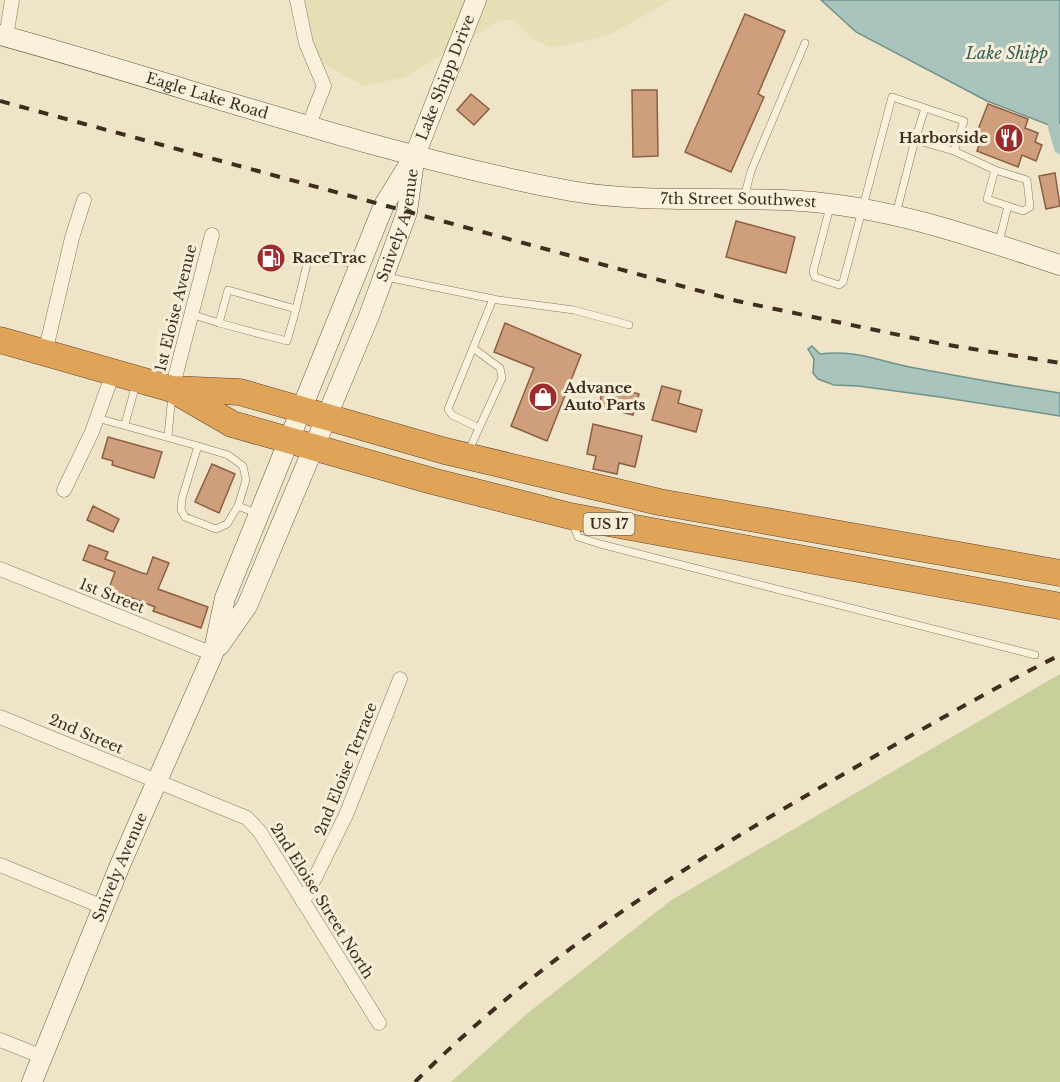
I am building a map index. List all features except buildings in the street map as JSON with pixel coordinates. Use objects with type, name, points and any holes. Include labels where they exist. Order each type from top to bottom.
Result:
[{"type":"highway","name":"US 17","points":[[0,340],[172,389],[240,392],[466,457],[659,502],[1060,573]]},
{"type":"highway","name":"US 17","points":[[172,389],[232,424],[287,441],[570,516],[663,535],[1060,606]]},
{"type":"street","points":[[3,36],[12,0]]},
{"type":"street","points":[[297,0],[306,43],[324,86],[308,127]]},
{"type":"street","name":"Lake Shipp Drive","points":[[414,155],[476,0]]},
{"type":"street","name":"Eagle Lake Road","points":[[3,36],[172,84],[308,127],[414,155]]},
{"type":"street","name":"7th Street Southwest","points":[[414,155],[605,197],[743,200],[831,204],[862,208],[896,214],[1060,265]]},
{"type":"street","name":"Snively Avenue","points":[[32,1082],[103,907],[159,783],[213,654],[225,598],[384,205],[414,155]]},
{"type":"street","name":"Snively Avenue","points":[[213,654],[247,606],[327,418],[407,212],[414,155]]},
{"type":"street","points":[[45,353],[72,238],[84,200]]},
{"type":"street","name":"1st Eloise Avenue","points":[[172,389],[212,235]]},
{"type":"street","points":[[64,490],[97,418],[125,376]]},
{"type":"street","name":"1st Street","points":[[0,569],[213,654]]},
{"type":"street","name":"2nd Eloise Terrace","points":[[303,902],[346,815],[400,679]]},
{"type":"street","name":"2nd Street","points":[[0,717],[159,783]]},
{"type":"street","name":"2nd Eloise Street North","points":[[159,783],[247,818],[260,832],[379,1023]]},
{"type":"street","points":[[0,865],[103,907]]},
{"type":"street","points":[[0,1040],[43,1057]]},
{"type":"lane","points":[[743,200],[751,171],[805,43]]},
{"type":"lane","points":[[831,204],[813,272],[815,277],[839,285],[843,282],[892,97],[964,121],[954,151]]},
{"type":"lane","points":[[896,214],[925,108]]},
{"type":"lane","points":[[915,140],[954,151],[995,170],[1027,180],[1030,207],[1023,211],[987,199],[995,170]]},
{"type":"lane","points":[[998,245],[1008,206]]},
{"type":"lane","points":[[191,314],[219,323],[267,333],[287,341],[308,260],[360,264]]},
{"type":"lane","points":[[384,276],[493,299],[574,310],[629,325]]},
{"type":"lane","points":[[219,323],[228,290],[254,301],[296,309]]},
{"type":"lane","points":[[479,428],[452,414],[448,409],[493,299]]},
{"type":"lane","points":[[466,457],[502,378],[500,368],[473,348]]},
{"type":"lane","points":[[125,376],[125,424]]},
{"type":"lane","points":[[168,436],[172,389]]},
{"type":"lane","points":[[97,418],[168,436],[179,443],[198,446],[228,455],[243,466],[246,480],[238,506],[227,524],[216,529],[185,517],[181,510],[182,498],[198,446]]},
{"type":"lane","points":[[238,506],[258,514]]},
{"type":"lane","points":[[570,516],[578,537],[600,544],[1035,656]]},
{"type":"shaded area","points":[[304,0],[469,0],[449,51],[405,77],[363,86],[323,64],[313,41]]},
{"type":"shaded area","points":[[483,0],[671,0],[609,35],[549,47],[530,37],[515,20],[500,20],[467,40]]},
{"type":"green space","points":[[1060,674],[1060,1082],[451,1082],[529,1012],[670,901]]},
{"type":"water","name":"Lake Shipp","points":[[821,0],[1060,0],[1060,123],[1054,127],[987,101],[856,32]]},
{"type":"water","points":[[812,346],[820,354],[845,353],[915,368],[1060,393],[1060,416],[940,397],[834,385],[818,379],[813,373],[814,359],[808,349]]},
{"type":"waterway","points":[[1054,127],[1060,148]]},
{"type":"railway","points":[[0,101],[737,301],[942,344],[1060,363]]},
{"type":"railway","points":[[415,1082],[515,992],[567,951],[677,875],[791,804],[980,697],[1060,655]]},
{"type":"place","name":"Harborside","points":[[1009,138]]},
{"type":"place","name":"RaceTrac","points":[[271,258]]},
{"type":"place","name":"Advance Auto Parts","points":[[543,397]]}]
